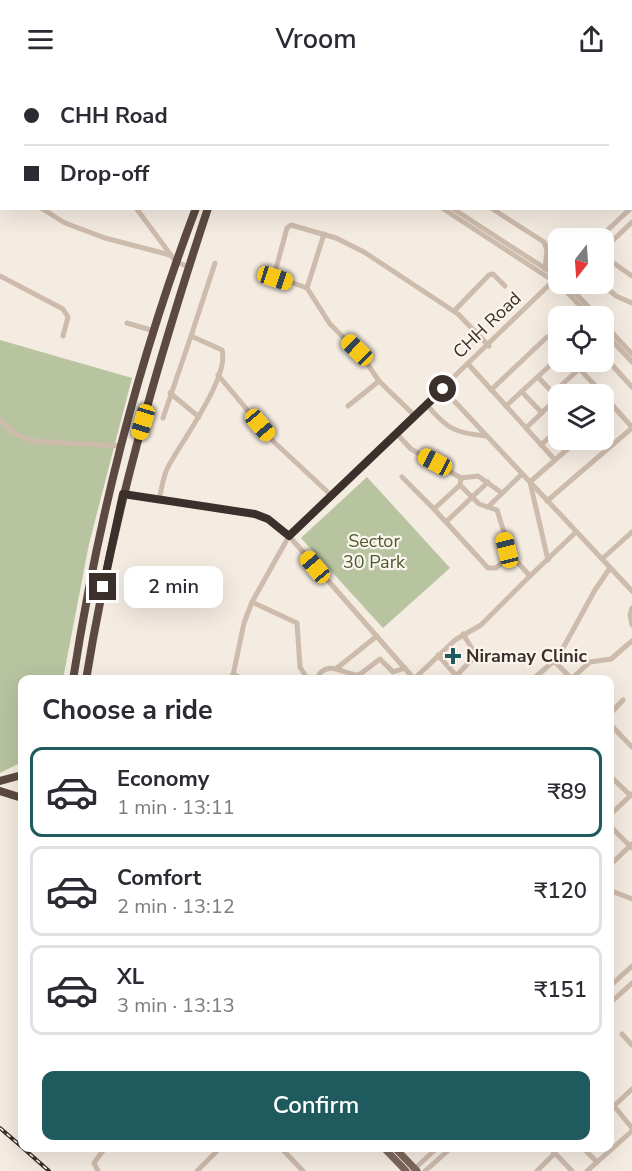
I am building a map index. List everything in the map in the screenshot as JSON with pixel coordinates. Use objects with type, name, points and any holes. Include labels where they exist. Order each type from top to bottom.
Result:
[{"type":"highway","points":[[74,675],[86,595],[120,446],[173,258],[195,210]]},
{"type":"highway","points":[[87,675],[123,494],[207,210]]},
{"type":"highway","points":[[0,781],[18,776]]},
{"type":"highway","points":[[0,791],[18,797]]},
{"type":"main road","points":[[388,1152],[406,1171]]},
{"type":"main road","points":[[398,1152],[414,1170]]},
{"type":"street","points":[[45,210],[65,223],[105,238],[173,258],[189,267]]},
{"type":"street","points":[[137,210],[173,258]]},
{"type":"street","points":[[445,210],[548,274]]},
{"type":"street","points":[[455,210],[548,272]]},
{"type":"street","points":[[494,210],[544,242],[547,250],[545,269]]},
{"type":"street","points":[[610,228],[629,210]]},
{"type":"street","points":[[614,239],[632,222]]},
{"type":"street","points":[[415,416],[379,381],[361,355],[330,324],[307,288],[274,276],[287,228],[291,225],[324,234],[364,252],[454,311],[489,346]]},
{"type":"street","points":[[307,288],[324,234]]},
{"type":"street","points":[[163,418],[215,263]]},
{"type":"street","points":[[614,263],[632,276]]},
{"type":"street","points":[[454,311],[489,275],[493,274],[505,285]]},
{"type":"street","points":[[0,276],[63,309],[68,317],[63,336]]},
{"type":"street","name":"CHH Road","points":[[232,675],[244,623],[252,602],[289,536],[489,346],[548,281]]},
{"type":"street","points":[[573,294],[582,306]]},
{"type":"street","points":[[575,294],[587,306]]},
{"type":"street","points":[[614,294],[632,303]]},
{"type":"street","points":[[127,323],[154,331]]},
{"type":"street","points":[[614,335],[632,354]]},
{"type":"street","points":[[159,499],[166,470],[199,417],[224,356],[222,350],[191,336]]},
{"type":"street","points":[[491,390],[548,337]]},
{"type":"street","points":[[614,343],[632,362]]},
{"type":"street","points":[[468,364],[555,460]]},
{"type":"street","points":[[506,406],[548,367]]},
{"type":"street","points":[[614,367],[632,387]]},
{"type":"street","points":[[563,384],[572,372]]},
{"type":"street","points":[[583,372],[592,384]]},
{"type":"street","points":[[218,375],[274,442],[332,496]]},
{"type":"street","points":[[537,377],[548,388]]},
{"type":"street","points":[[348,406],[379,381]]},
{"type":"street","points":[[443,389],[632,591]]},
{"type":"street","points":[[522,392],[542,412]]},
{"type":"street","points":[[170,393],[199,417]]},
{"type":"street","points":[[427,405],[449,428],[486,436]]},
{"type":"street","points":[[526,428],[548,407]]},
{"type":"street","points":[[547,501],[632,427],[614,407]]},
{"type":"street","points":[[0,420],[14,433],[33,441],[120,446]]},
{"type":"street","points":[[396,433],[411,449],[461,478],[478,476],[502,493]]},
{"type":"street","points":[[541,445],[548,438]]},
{"type":"street","points":[[530,482],[566,450]]},
{"type":"street","points":[[488,507],[522,474]]},
{"type":"street","points":[[402,477],[488,568],[496,568],[511,555]]},
{"type":"street","points":[[434,509],[460,485],[461,478]]},
{"type":"street","points":[[446,522],[488,482]]},
{"type":"street","points":[[530,482],[548,560]]},
{"type":"street","points":[[460,485],[479,504],[497,510],[511,555],[530,576]]},
{"type":"street","points":[[123,494],[255,514],[268,519],[289,536],[411,675]]},
{"type":"street","points":[[418,675],[463,634],[481,625],[576,532]]},
{"type":"street","points":[[602,559],[632,532]]},
{"type":"street","points":[[538,675],[554,661],[610,568]]},
{"type":"street","points":[[252,602],[297,623],[301,647],[300,667],[305,675]]},
{"type":"street","points":[[632,608],[630,612],[632,625]]},
{"type":"street","points":[[460,675],[476,655],[463,634]]},
{"type":"street","points":[[337,668],[377,636]]},
{"type":"street","points":[[575,675],[590,662],[611,658],[632,641]]},
{"type":"street","points":[[438,655],[456,675]]},
{"type":"street","points":[[320,675],[325,668],[337,668],[359,675],[380,659],[393,672],[405,668]]},
{"type":"street","points":[[554,661],[567,675]]},
{"type":"street","points":[[614,710],[623,700]]},
{"type":"street","points":[[614,728],[631,744]]},
{"type":"street","points":[[614,779],[631,794],[614,811]]},
{"type":"street","points":[[614,830],[631,846],[614,861]]},
{"type":"street","points":[[614,892],[632,899]]},
{"type":"street","points":[[614,982],[632,966]]},
{"type":"street","points":[[614,999],[632,983]]},
{"type":"street","points":[[622,1034],[632,1045]]},
{"type":"street","points":[[614,1146],[632,1130],[614,1106],[632,1089]]},
{"type":"street","points":[[627,1122],[632,1117]]},
{"type":"street","points":[[98,1171],[94,1163],[102,1152]]},
{"type":"street","points":[[197,1171],[216,1152]]},
{"type":"street","points":[[285,1152],[303,1171]]},
{"type":"street","points":[[414,1170],[433,1152]]},
{"type":"street","points":[[425,1171],[446,1152]]},
{"type":"street","points":[[587,1152],[597,1162]]},
{"type":"street","points":[[587,1171],[608,1152]]},
{"type":"street","points":[[537,1171],[555,1153],[572,1171]]},
{"type":"green space","points":[[0,340],[132,378],[89,544],[64,675],[18,675],[18,764],[0,773]]},
{"type":"green space","name":"Sector 30 Park","points":[[367,477],[450,568],[383,628],[301,538]]},
{"type":"railway","points":[[0,1128],[18,1144]]},
{"type":"railway","points":[[28,1152],[49,1171]]},
{"type":"place","name":"Niramay Clinic","points":[[453,656]]},
{"type":"route","points":[[103,587],[123,494],[255,514],[278,525],[289,536],[443,389]]}]
